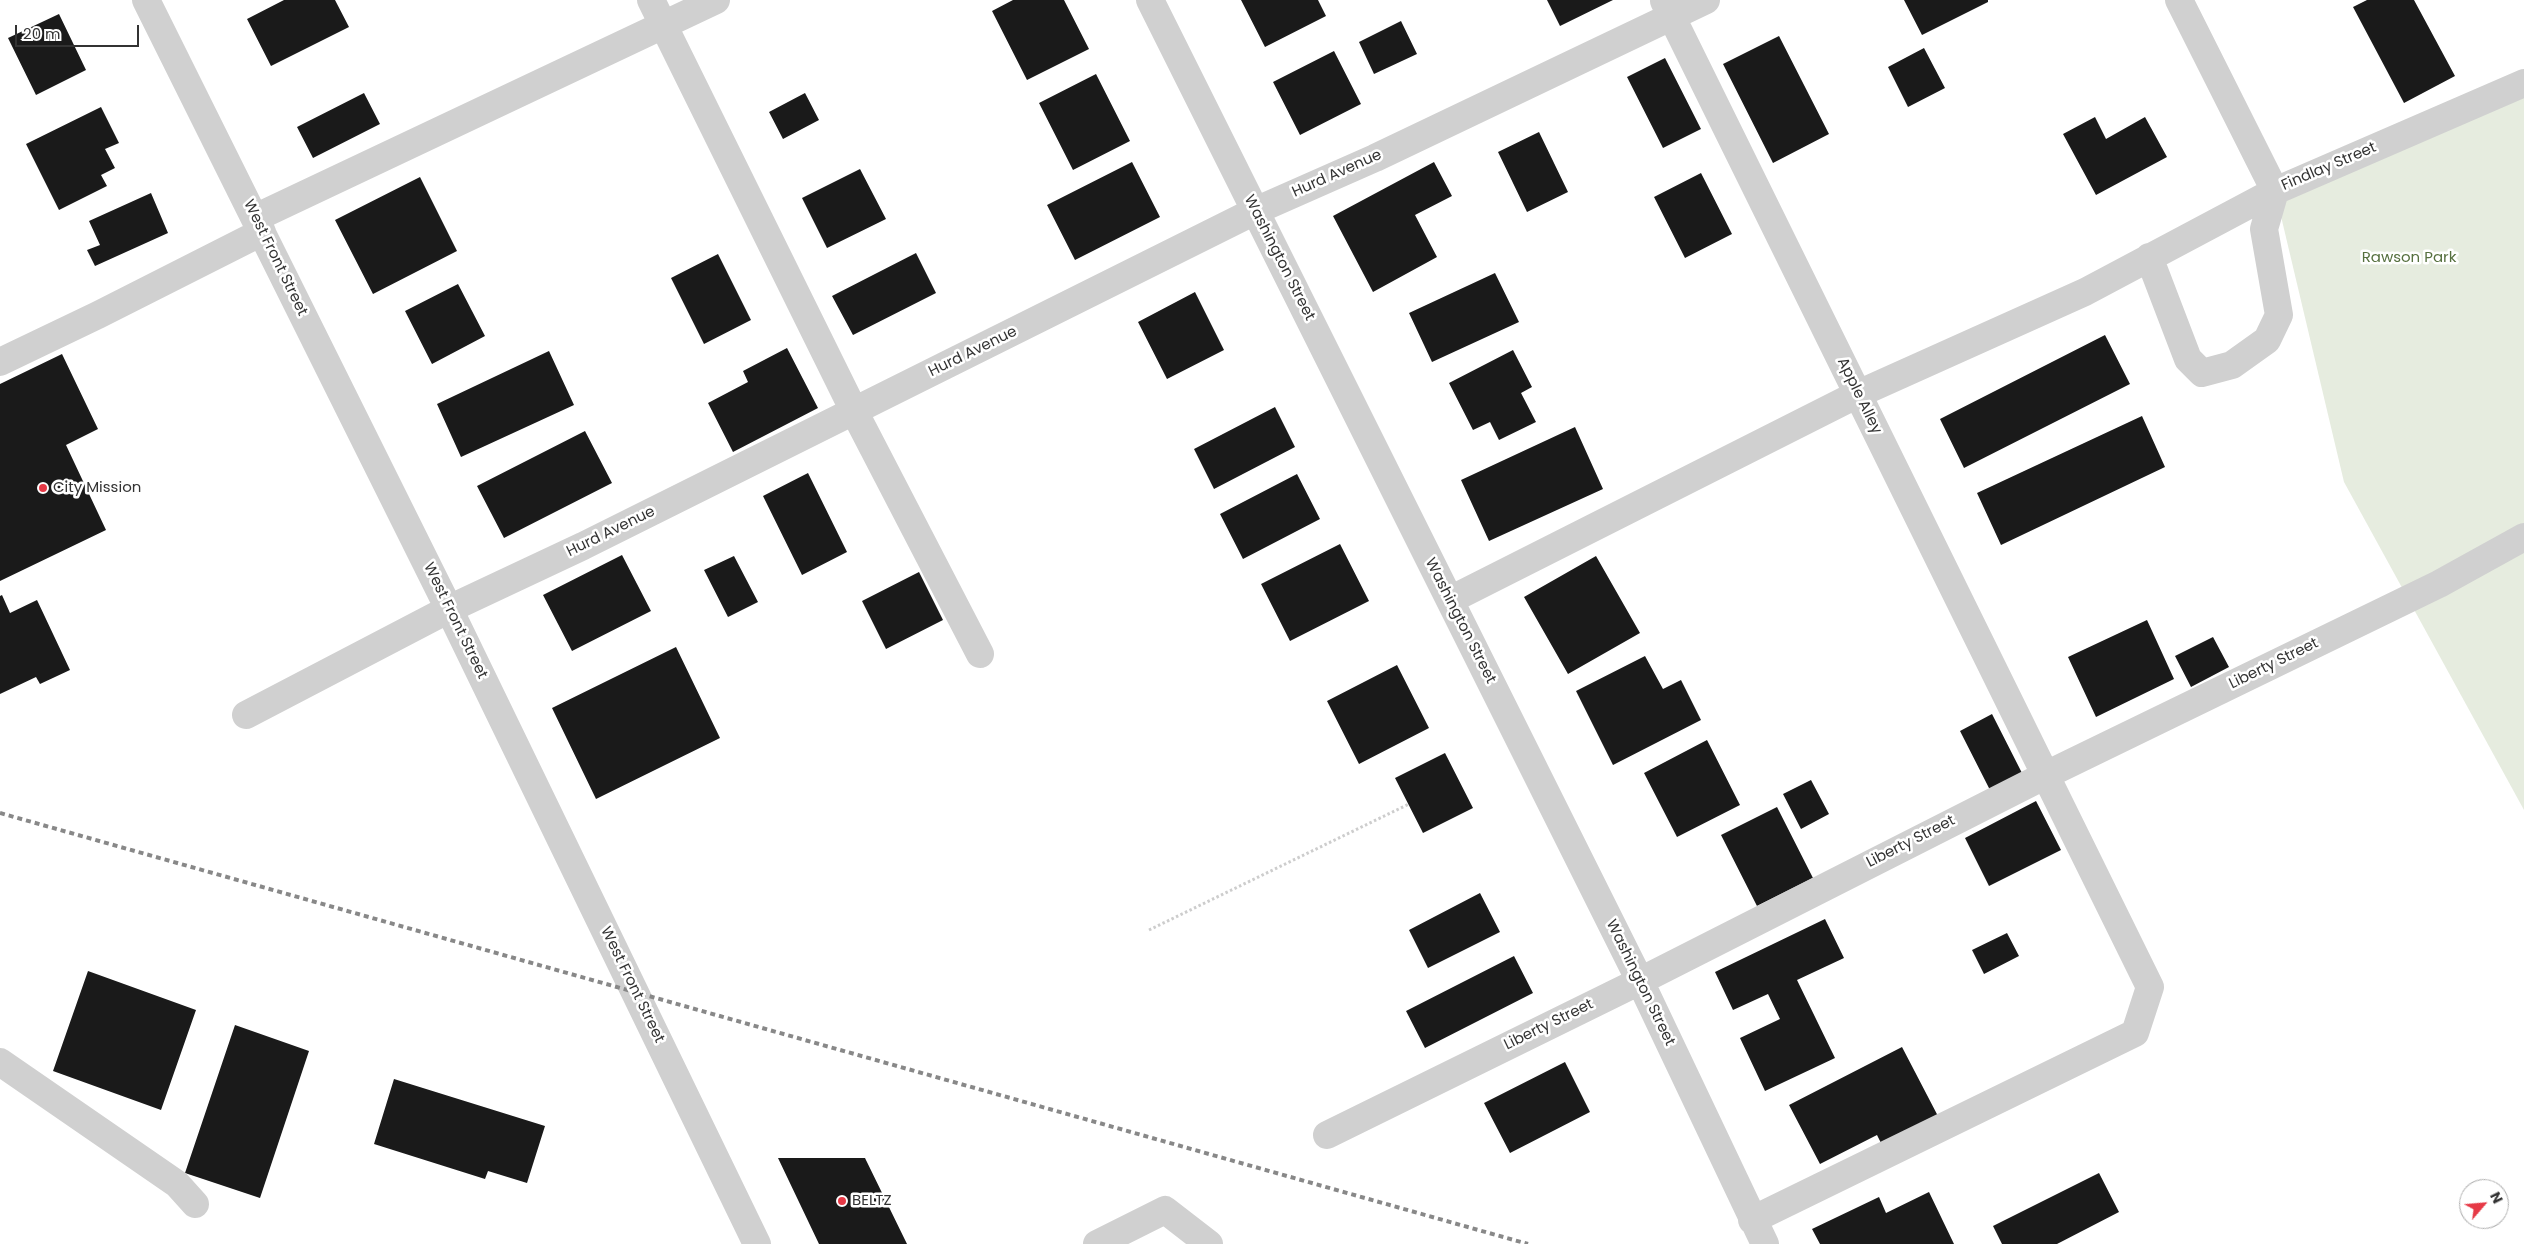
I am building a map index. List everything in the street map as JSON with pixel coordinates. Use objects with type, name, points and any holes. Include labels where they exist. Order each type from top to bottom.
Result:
[{"type":"street","name":"West Front Street","points":[[146,0],[449,609],[758,1244]]},
{"type":"street","points":[[651,0],[854,411],[980,654]]},
{"type":"street","points":[[0,362],[98,315],[258,225],[716,0]]},
{"type":"street","name":"Washington Street","points":[[1150,0],[1640,981],[1765,1244]]},
{"type":"street","name":"Hurd Avenue","points":[[246,715],[449,609],[583,546],[1255,211],[1375,158],[1667,8],[1706,0]]},
{"type":"street","name":"Findlay Street","points":[[2180,0],[2275,191],[2524,83]]},
{"type":"street","name":"Apple Alley","points":[[1667,8],[2150,987],[2135,1033],[1752,1220]]},
{"type":"street","points":[[2149,257],[2188,359],[2202,373],[2232,365],[2267,340],[2279,315],[2264,229],[2275,191]]},
{"type":"street","points":[[1450,600],[1858,394],[2085,292],[2275,191]]},
{"type":"street","name":"Liberty Street","points":[[1326,1135],[1640,981],[2046,775],[2497,554],[2524,537]]},
{"type":"street","points":[[0,1062],[178,1184],[195,1204]]},
{"type":"street","points":[[1097,1244],[1165,1210],[1209,1244]]},
{"type":"path","points":[[1149,930],[1409,804]]},
{"type":"green space","name":"Rawson Park","points":[[2524,83],[2524,810],[2344,482],[2275,191]]},
{"type":"building","points":[[284,0],[335,0],[349,27],[271,66],[247,19]]},
{"type":"building","points":[[1013,0],[1064,0],[1089,49],[1027,80],[992,11]]},
{"type":"building","points":[[1241,0],[1318,0],[1326,16],[1265,47]]},
{"type":"building","points":[[1547,0],[1613,0],[1560,26]]},
{"type":"building","points":[[1904,0],[1988,0],[1988,2],[1922,35]]},
{"type":"building","points":[[2367,0],[2414,0],[2455,76],[2404,103],[2353,7]]},
{"type":"building","points":[[59,14],[86,70],[36,95],[8,38]]},
{"type":"building","points":[[1401,21],[1417,54],[1374,74],[1359,42]]},
{"type":"building","points":[[1779,36],[1829,134],[1773,163],[1723,64]]},
{"type":"building","points":[[1924,48],[1945,88],[1908,107],[1888,67]]},
{"type":"building","points":[[1334,51],[1361,104],[1300,135],[1273,82]]},
{"type":"building","points":[[1665,58],[1701,129],[1663,148],[1627,77]]},
{"type":"building","points":[[1096,74],[1130,141],[1073,170],[1039,103]]},
{"type":"building","points":[[364,93],[380,124],[313,158],[297,127]]},
{"type":"building","points":[[805,93],[819,120],[783,139],[769,112]]},
{"type":"building","points":[[101,107],[119,143],[105,149],[115,168],[101,175],[107,186],[59,210],[26,144]]},
{"type":"building","points":[[2095,117],[2106,139],[2145,117],[2167,157],[2096,195],[2063,134]]},
{"type":"building","points":[[1539,132],[1568,192],[1527,212],[1498,152]]},
{"type":"building","points":[[1132,162],[1160,217],[1075,260],[1047,205]]},
{"type":"building","points":[[1434,162],[1452,196],[1415,215],[1437,257],[1373,292],[1333,216]]},
{"type":"building","points":[[860,169],[886,219],[827,248],[802,198]]},
{"type":"building","points":[[1701,173],[1732,234],[1685,258],[1654,197]]},
{"type":"building","points":[[420,177],[457,251],[373,294],[335,220]]},
{"type":"building","points":[[151,193],[168,233],[95,266],[87,250],[100,245],[89,221]]},
{"type":"building","points":[[916,253],[936,293],[853,335],[832,296]]},
{"type":"building","points":[[718,254],[751,320],[704,344],[671,278]]},
{"type":"building","points":[[1495,273],[1519,322],[1432,362],[1409,313]]},
{"type":"building","points":[[458,284],[485,336],[432,364],[405,311]]},
{"type":"building","points":[[1195,292],[1224,350],[1167,379],[1138,322]]},
{"type":"building","points":[[2105,335],[2130,384],[1964,468],[1940,419]]},
{"type":"building","points":[[787,348],[818,408],[733,452],[708,403],[748,382],[743,371]]},
{"type":"building","points":[[1513,350],[1532,387],[1521,393],[1536,422],[1499,440],[1490,422],[1473,430],[1449,383]]},
{"type":"building","points":[[549,351],[574,405],[461,457],[437,404]]},
{"type":"building","name":"City Mission","points":[[62,354],[98,429],[66,445],[106,530],[0,581],[0,384]]},
{"type":"building","points":[[1275,407],[1295,447],[1214,489],[1194,449]]},
{"type":"building","points":[[2142,416],[2165,467],[2001,545],[1977,493]]},
{"type":"building","points":[[1575,427],[1603,489],[1489,541],[1461,480]]},
{"type":"building","points":[[585,431],[612,483],[504,538],[477,486]]},
{"type":"building","points":[[808,473],[847,552],[802,575],[763,496]]},
{"type":"building","points":[[1297,474],[1320,519],[1243,559],[1220,514]]},
{"type":"building","points":[[1340,544],[1369,601],[1290,641],[1261,584]]},
{"type":"building","points":[[622,555],[651,611],[572,651],[543,595]]},
{"type":"building","points":[[734,556],[758,602],[728,617],[704,570]]},
{"type":"building","points":[[1596,556],[1640,633],[1568,674],[1524,597]]},
{"type":"building","points":[[919,572],[943,620],[886,649],[862,601]]},
{"type":"building","points":[[2,595],[10,613],[37,600],[70,670],[40,684],[36,677],[0,694],[0,596]]},
{"type":"building","points":[[2147,620],[2174,679],[2096,717],[2068,657]]},
{"type":"building","points":[[2213,637],[2229,667],[2191,687],[2175,656]]},
{"type":"building","points":[[676,647],[720,738],[596,799],[552,708]]},
{"type":"building","points":[[1645,656],[1663,689],[1681,680],[1701,720],[1613,765],[1576,691]]},
{"type":"building","points":[[1397,665],[1429,728],[1359,764],[1327,701]]},
{"type":"building","points":[[1992,714],[2023,775],[1991,792],[1960,731]]},
{"type":"building","points":[[1707,740],[1740,805],[1677,837],[1644,773]]},
{"type":"building","points":[[1445,753],[1473,808],[1423,833],[1395,778]]},
{"type":"building","points":[[1811,780],[1829,814],[1801,829],[1783,794]]},
{"type":"building","points":[[2036,801],[2061,850],[1989,886],[1965,838]]},
{"type":"building","points":[[1777,807],[1813,878],[1757,906],[1721,835]]},
{"type":"building","points":[[1480,893],[1500,932],[1428,968],[1409,930]]},
{"type":"building","points":[[1825,919],[1844,958],[1797,980],[1835,1058],[1765,1091],[1740,1038],[1780,1019],[1768,994],[1733,1010],[1715,972]]},
{"type":"building","points":[[2007,933],[2019,956],[1984,974],[1972,950]]},
{"type":"building","points":[[1514,956],[1533,993],[1425,1048],[1406,1011]]},
{"type":"building","points":[[88,971],[196,1010],[161,1110],[53,1071]]},
{"type":"building","points":[[235,1025],[309,1051],[260,1198],[185,1173]]},
{"type":"building","points":[[1902,1047],[1940,1120],[1884,1149],[1877,1135],[1820,1164],[1789,1105]]},
{"type":"building","points":[[1565,1062],[1590,1112],[1510,1153],[1484,1103]]},
{"type":"building","points":[[394,1079],[545,1126],[527,1183],[488,1171],[485,1179],[374,1144]]},
{"type":"building","name":"BELTZ","points":[[778,1158],[865,1158],[907,1244],[819,1244]]},
{"type":"building","points":[[2099,1173],[2119,1212],[2057,1244],[2002,1244],[1993,1226]]},
{"type":"building","points":[[1929,1192],[1954,1244],[1820,1244],[1812,1229],[1879,1197],[1886,1213]]},
{"type":"railway","points":[[0,813],[1528,1244]]},
{"type":"place","name":"City Mission","points":[[43,488]]},
{"type":"place","name":"BELTZ","points":[[842,1201]]}]
